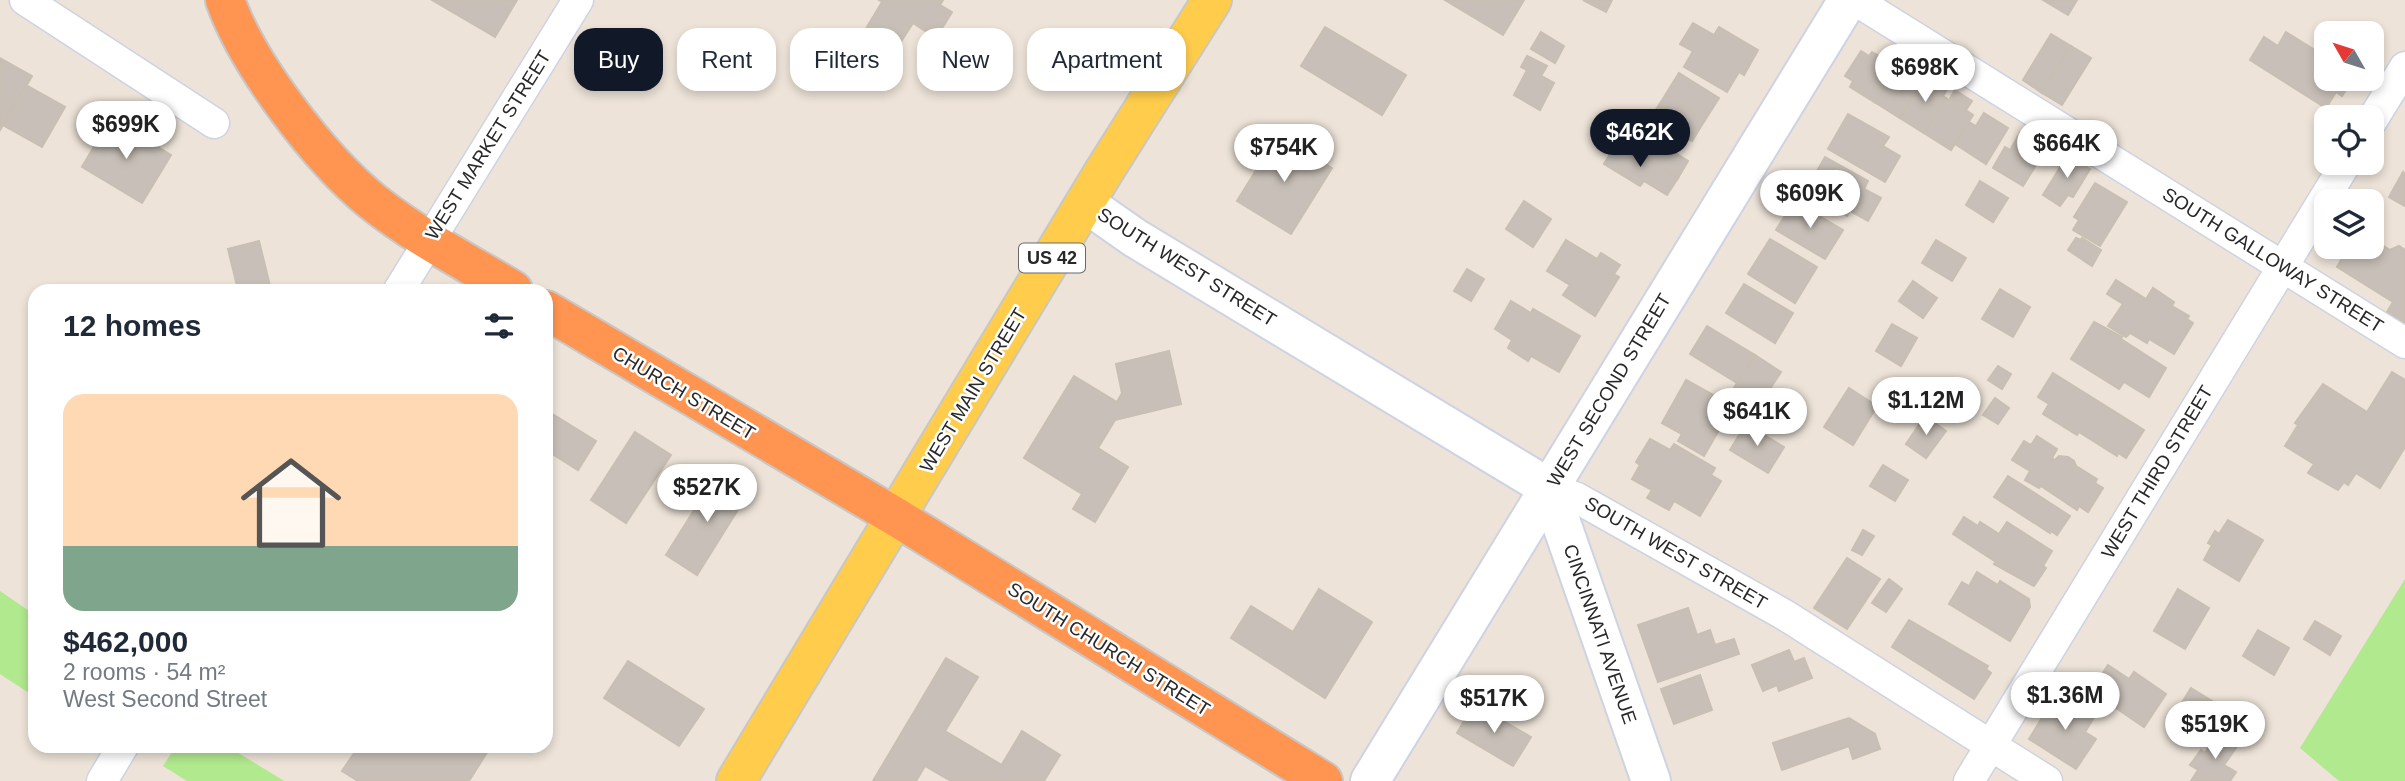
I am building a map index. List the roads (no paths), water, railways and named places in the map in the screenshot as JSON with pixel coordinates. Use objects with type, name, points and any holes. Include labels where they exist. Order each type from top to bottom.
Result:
[{"type":"highway","points":[[225,0],[248,50],[280,99],[329,158],[372,201],[429,240],[503,284]]},
{"type":"highway","name":"CHURCH STREET","points":[[553,314],[896,517]]},
{"type":"highway","name":"SOUTH CHURCH STREET","points":[[896,517],[1323,781]]},
{"type":"main road","name":"WEST MAIN STREET","points":[[736,781],[1085,203],[1212,0]]},
{"type":"main road","name":"WEST SECOND STREET","points":[[1370,781],[1848,0]]},
{"type":"main road","name":"SOUTH WEST STREET","points":[[1085,203],[1135,238],[1549,488]]},
{"type":"main road","name":"CINCINNATI AVENUE","points":[[1549,488],[1651,781]]},
{"type":"street","points":[[25,0],[214,123]]},
{"type":"street","name":"WEST MARKET STREET","points":[[403,284],[578,0]]},
{"type":"street","name":"SOUTH GALLOWAY STREET","points":[[1855,0],[2405,343]]},
{"type":"street","points":[[2382,105],[2405,67]]},
{"type":"street","name":"WEST THIRD STREET","points":[[1969,781],[2339,175]]},
{"type":"street","name":"SOUTH WEST STREET","points":[[1549,488],[1585,502],[1783,614],[2047,781]]},
{"type":"street","points":[[102,781],[119,753]]}]
